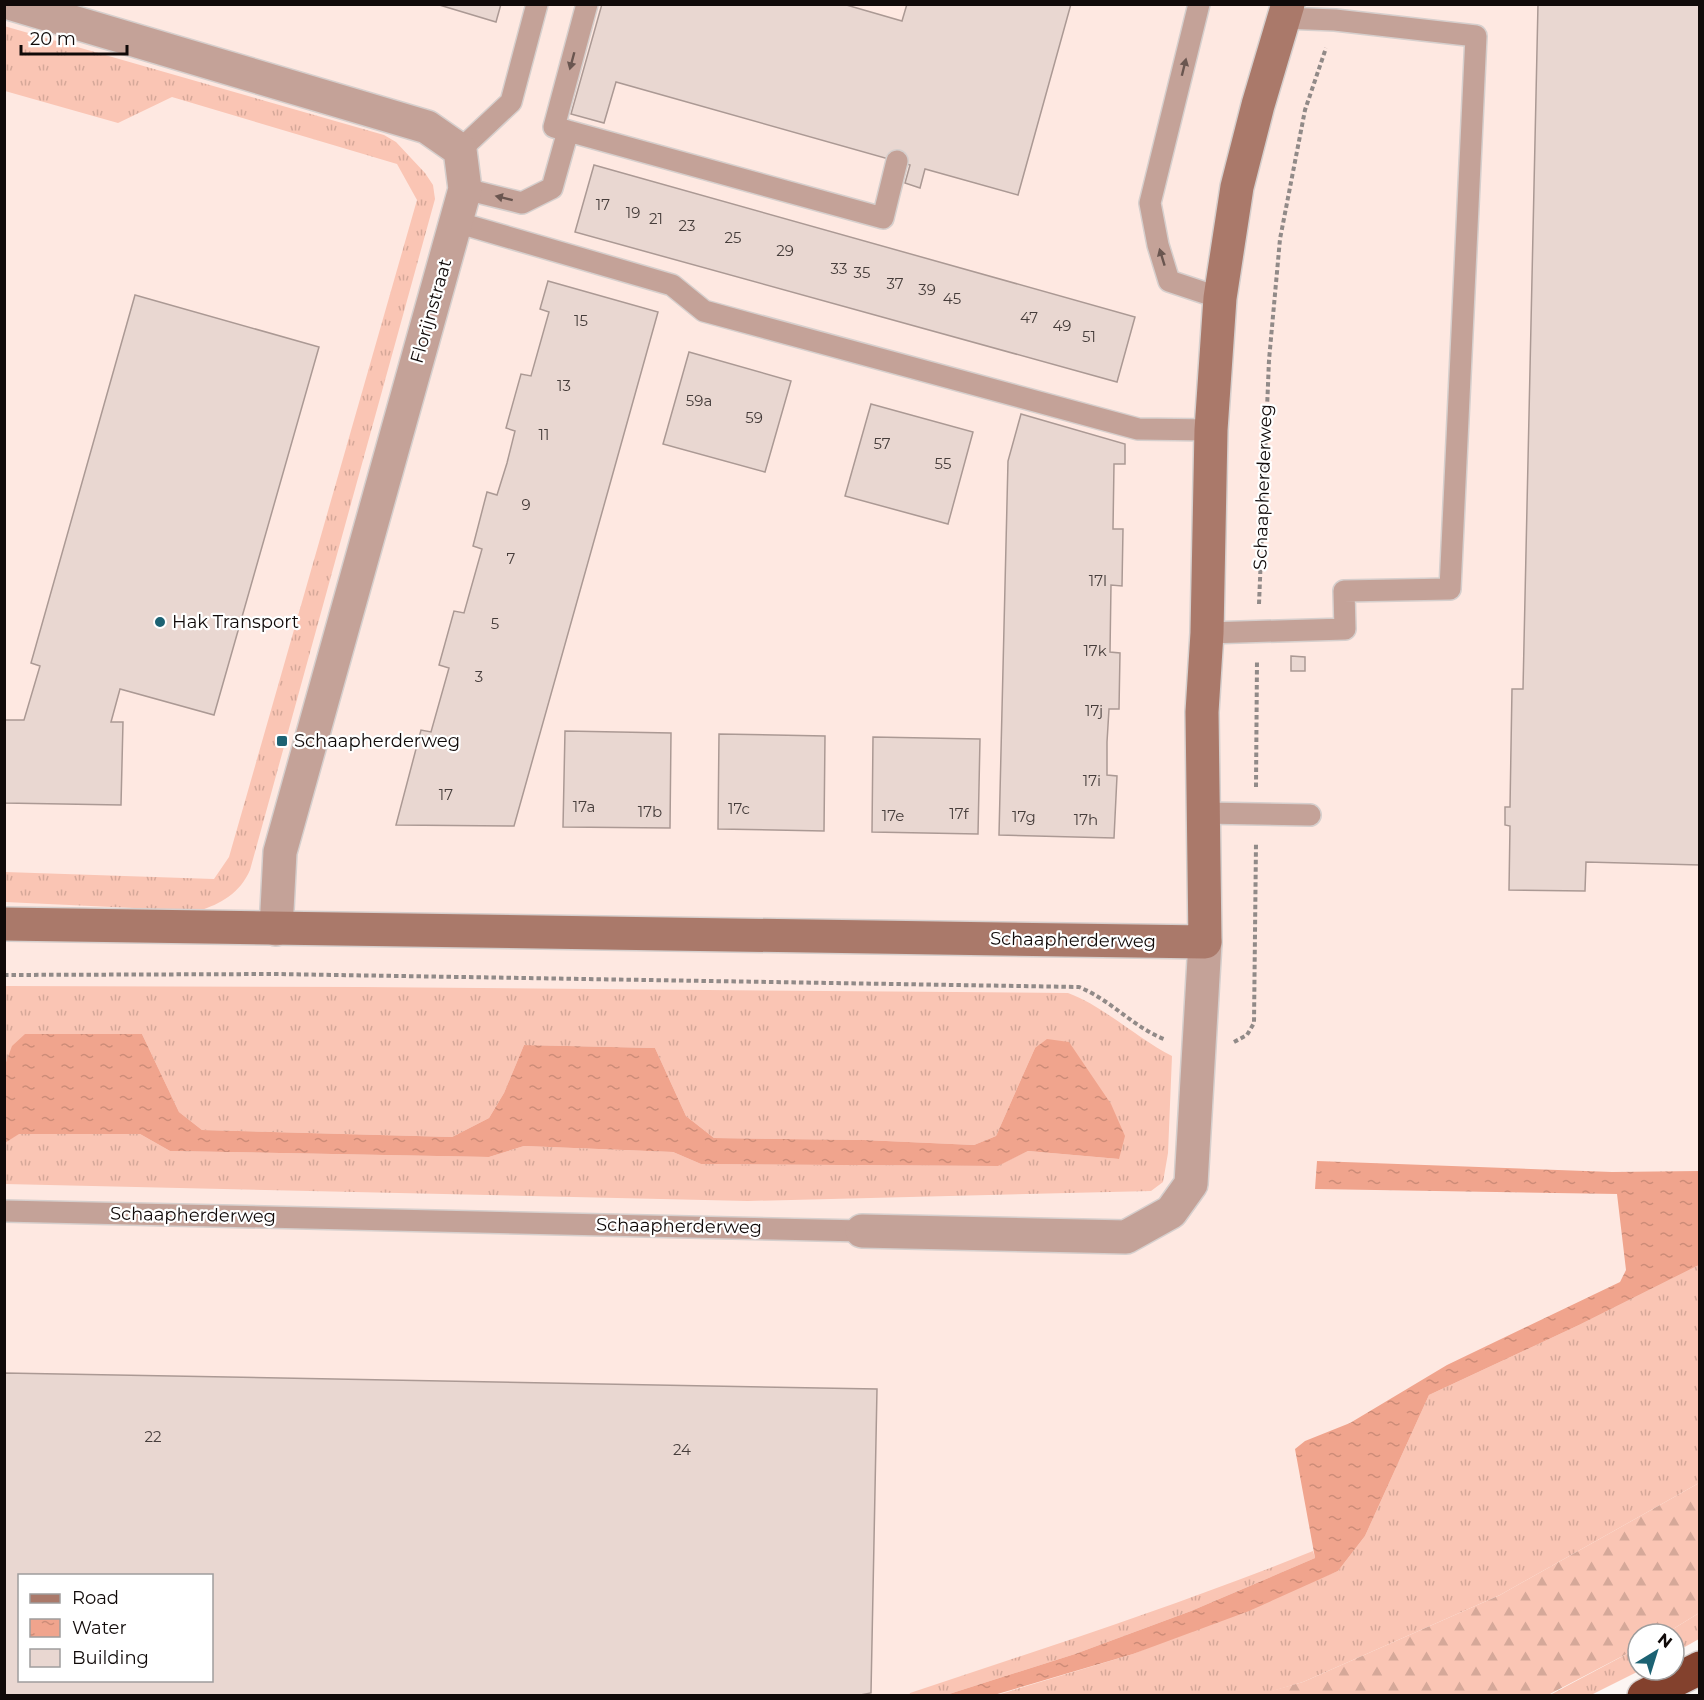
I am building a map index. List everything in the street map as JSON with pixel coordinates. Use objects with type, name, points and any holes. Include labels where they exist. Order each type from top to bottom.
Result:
[{"type":"highway","points":[[1644,1695],[1700,1668]]},
{"type":"street","points":[[12,4],[427,127],[460,150]]},
{"type":"street","name":"Schaapherderweg","points":[[862,1231],[1126,1237],[1171,1212],[1191,1184],[1205,942],[1202,712],[1207,633],[1211,430],[1220,298],[1237,188],[1285,11]]},
{"type":"street","name":"Florijnstraat","points":[[276,929],[280,852],[465,189],[460,150]]},
{"type":"street","name":"Schaapherderweg","points":[[4,924],[1205,942]]},
{"type":"lane","points":[[460,150],[510,102],[537,4]]},
{"type":"lane","points":[[588,4],[554,127],[883,218],[897,162]]},
{"type":"lane","points":[[1199,4],[1150,203],[1158,245],[1169,281],[1220,298]]},
{"type":"lane","points":[[1207,633],[1345,629],[1344,591],[1450,589],[1476,36],[1335,20],[1285,11]]},
{"type":"lane","points":[[465,189],[522,203],[552,188],[568,131]]},
{"type":"lane","points":[[456,222],[672,285],[704,311],[1138,429],[1211,430]]},
{"type":"lane","points":[[1203,813],[1310,814]]},
{"type":"lane","name":"Schaapherderweg","points":[[4,1211],[862,1231]]},
{"type":"path","name":"Schaapherderweg","points":[[4,975],[276,974],[1079,987],[1097,994],[1152,1034],[1166,1040],[1234,1042],[1247,1035],[1254,1023],[1258,632],[1269,360],[1280,238],[1305,110],[1335,20]]},
{"type":"shaded area","points":[[5,5],[1699,5],[1699,1293],[1249,1696],[5,1696]]},
{"type":"green space","points":[[4,26],[384,135],[396,142],[433,185],[435,199],[250,870],[241,885],[229,896],[198,911],[5,902],[5,872],[214,879],[229,857],[417,200],[397,164],[172,97],[118,123],[5,91]]},
{"type":"green space","points":[[5,986],[1068,993],[1081,998],[1172,1056],[1168,1153],[1163,1182],[1151,1191],[748,1201],[5,1184],[5,1143],[18,1134],[140,1134],[170,1151],[489,1157],[524,1146],[673,1152],[701,1164],[997,1166],[1028,1151],[1119,1159],[1035,1048],[996,1136],[974,1145],[864,1140],[714,1138],[686,1116],[655,1048],[524,1045],[504,1093],[489,1118],[452,1137],[202,1130],[179,1112],[142,1034],[5,1065]]},
{"type":"green space","points":[[1699,1265],[1699,1483],[1500,1595],[1303,1682],[1256,1696],[994,1696],[1133,1654],[1338,1571],[1365,1536],[1429,1395],[1579,1325]]},
{"type":"green space","points":[[1699,1483],[1699,1613],[1684,1622],[1626,1622],[1626,1654],[1548,1695],[1256,1695],[1303,1682],[1500,1595]]},
{"type":"green space","points":[[1313,1551],[1315,1558],[1191,1611],[1075,1654],[946,1695],[909,1696],[910,1693],[1163,1607]]},
{"type":"green space","points":[[1699,1613],[1699,1639],[1686,1646],[1686,1622]]},
{"type":"green space","points":[[1626,1654],[1626,1678],[1591,1695],[1548,1696]]},
{"type":"water","points":[[25,1034],[142,1034],[179,1112],[202,1130],[452,1137],[489,1118],[504,1093],[524,1045],[655,1048],[686,1116],[714,1138],[864,1140],[974,1145],[996,1136],[1035,1048],[1047,1039],[1069,1042],[1111,1104],[1125,1136],[1119,1159],[1028,1151],[998,1166],[701,1164],[673,1152],[524,1146],[489,1157],[170,1151],[140,1134],[19,1134],[5,1143],[5,1065],[12,1046]]},
{"type":"water","points":[[1317,1161],[1612,1172],[1699,1171],[1699,1265],[1579,1325],[1429,1395],[1365,1536],[1338,1571],[1249,1611],[1133,1654],[994,1695],[946,1695],[1075,1654],[1191,1611],[1315,1558],[1295,1449],[1305,1441],[1350,1423],[1447,1365],[1620,1282],[1626,1270],[1617,1194],[1315,1189]]},
{"type":"building","points":[[436,4],[501,4],[496,22]]},
{"type":"building","points":[[602,4],[843,4],[902,21],[907,4],[1071,4],[1018,195],[925,169],[920,188],[905,183],[910,165],[616,82],[604,123],[571,114]]},
{"type":"building","points":[[1538,4],[1700,4],[1700,865],[1586,862],[1585,891],[1509,890],[1510,826],[1505,825],[1505,807],[1510,807],[1512,689],[1523,689]]},
{"type":"building","points":[[594,165],[1135,317],[1117,382],[575,232]]},
{"type":"building","points":[[548,281],[658,312],[608,491],[514,826],[396,825],[421,730],[431,732],[449,668],[439,665],[454,611],[464,613],[482,549],[473,546],[487,492],[497,495],[507,463],[515,431],[506,428],[521,374],[531,376],[549,312],[540,309]]},
{"type":"building","points":[[135,295],[319,347],[214,715],[120,689],[111,722],[123,722],[121,805],[4,803],[4,720],[24,720],[40,666],[31,663]]},
{"type":"building","points":[[689,352],[791,381],[765,472],[663,444]]},
{"type":"building","points":[[871,404],[973,432],[948,524],[845,496]]},
{"type":"building","points":[[1021,414],[1125,444],[1125,464],[1114,464],[1113,529],[1123,529],[1122,586],[1111,585],[1110,652],[1120,653],[1119,709],[1109,709],[1107,742],[1107,775],[1117,776],[1114,838],[999,835],[1008,461]]},
{"type":"building","points":[[1291,656],[1305,657],[1305,671],[1291,671]]},
{"type":"building","points":[[565,731],[671,733],[670,828],[563,827]]},
{"type":"building","points":[[719,734],[825,736],[824,831],[718,829]]},
{"type":"building","points":[[873,737],[980,739],[978,834],[872,832]]},
{"type":"building","points":[[4,1373],[877,1389],[871,1693],[855,1696],[4,1696]]},
{"type":"place","name":"Hak Transport","points":[[160,622]]},
{"type":"place","name":"Schaapherderweg","points":[[282,741]]}]
